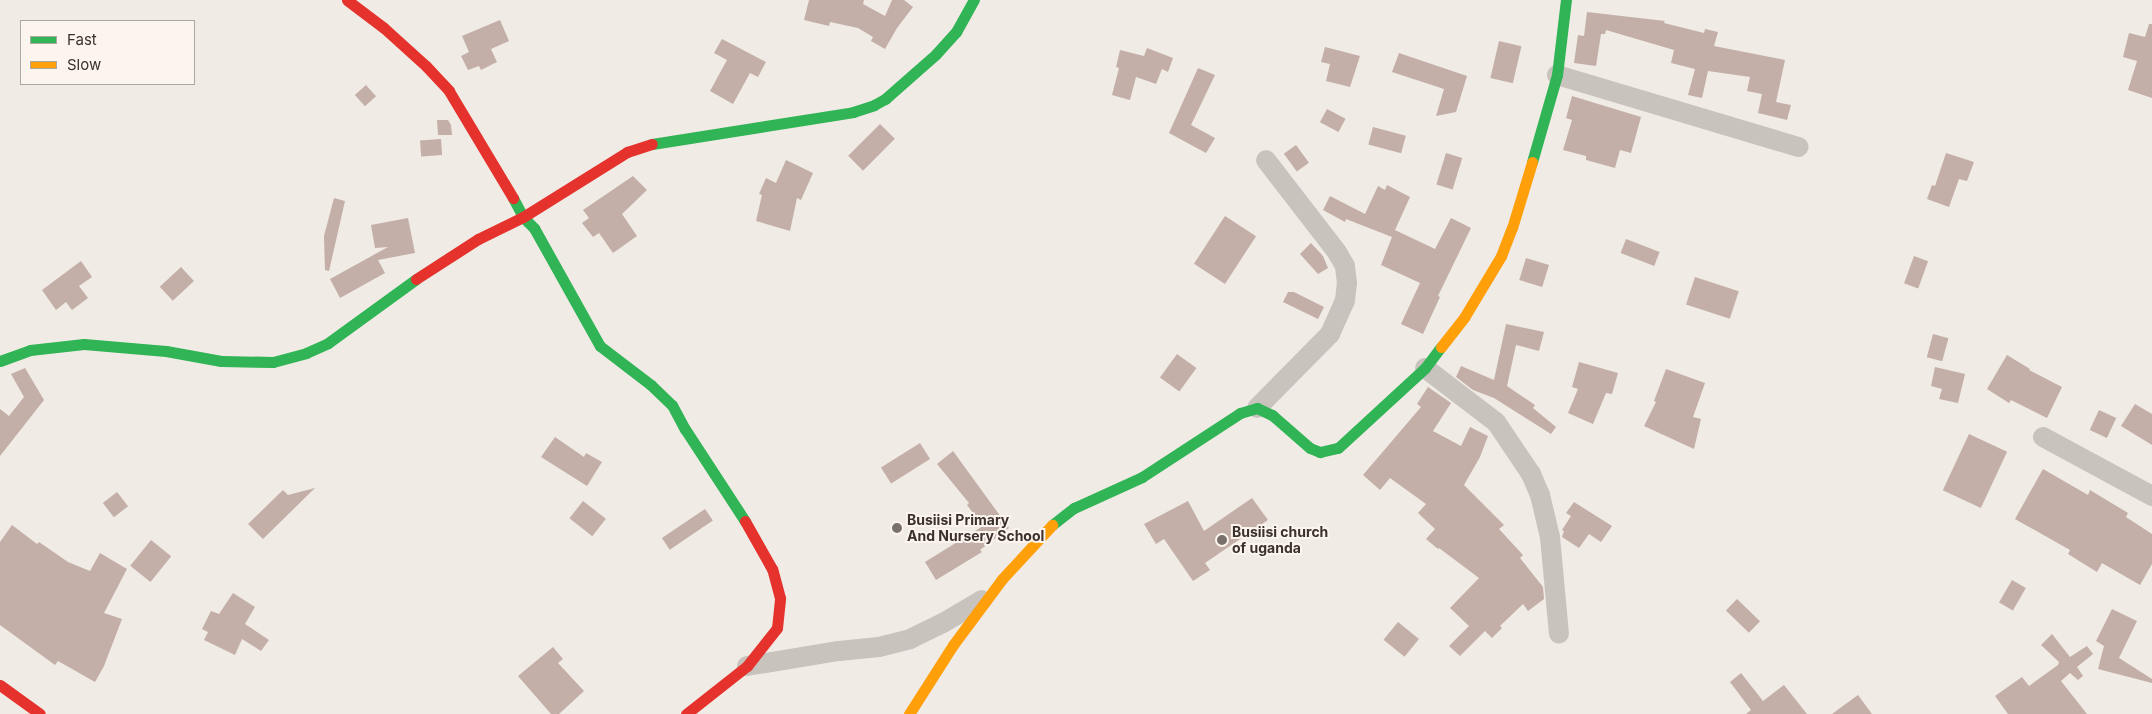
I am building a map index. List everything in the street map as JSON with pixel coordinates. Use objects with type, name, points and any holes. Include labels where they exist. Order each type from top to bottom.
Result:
[{"type":"street","points":[[347,0],[384,28],[426,66],[449,91],[500,174],[523,217],[534,228],[600,346],[651,385],[672,405],[685,430],[750,528],[772,568],[780,598],[777,628],[768,643],[747,666],[686,714]]},
{"type":"street","points":[[0,361],[30,350],[84,344],[166,351],[221,361],[272,362],[288,359],[328,342],[408,284],[478,239],[523,217],[627,152],[642,145],[853,112],[874,105],[884,99],[936,54],[956,32],[974,0]]},
{"type":"street","points":[[1256,408],[1272,415],[1310,448],[1320,452],[1329,451],[1349,440],[1425,368],[1465,316],[1501,256],[1512,228],[1557,75],[1566,0]]},
{"type":"street","points":[[1557,75],[1798,147]]},
{"type":"street","points":[[909,714],[954,645],[990,595],[1049,527],[1074,508],[1142,477],[1240,413],[1256,408],[1330,334],[1345,301],[1347,283],[1345,266],[1337,252],[1266,160]]},
{"type":"street","points":[[1425,368],[1496,422],[1531,474],[1540,495],[1550,537],[1558,634]]},
{"type":"street","points":[[2043,437],[2152,496]]},
{"type":"street","points":[[747,666],[878,647],[910,639],[943,623],[990,595]]},
{"type":"street","points":[[0,685],[40,714]]},
{"type":"building","points":[[809,0],[864,0],[863,4],[885,16],[892,0],[904,0],[913,7],[897,28],[885,49],[871,41],[873,37],[858,28],[830,22],[829,26],[804,20]]},
{"type":"building","points":[[1587,12],[1665,21],[1664,23],[1704,33],[1705,29],[1718,32],[1714,46],[1785,60],[1776,102],[1791,105],[1787,120],[1758,113],[1762,94],[1747,91],[1750,77],[1708,71],[1702,98],[1688,95],[1695,69],[1671,63],[1674,50],[1606,30],[1605,34],[1601,34],[1596,66],[1574,63],[1578,35],[1584,36]]},
{"type":"building","points":[[500,20],[509,41],[491,49],[497,62],[481,70],[479,66],[468,70],[461,56],[469,52],[462,36]]},
{"type":"building","points":[[2149,24],[2152,24],[2152,98],[2128,90],[2137,61],[2123,57],[2129,33],[2145,37]]},
{"type":"building","points":[[722,39],[766,62],[758,77],[750,73],[733,104],[710,91],[727,60],[714,53]]},
{"type":"building","points":[[1499,41],[1521,46],[1513,83],[1490,78]]},
{"type":"building","points":[[1325,47],[1360,56],[1350,87],[1326,81],[1330,64],[1321,62]]},
{"type":"building","points":[[1147,48],[1173,58],[1168,72],[1162,69],[1156,84],[1136,77],[1130,100],[1112,95],[1119,68],[1116,67],[1120,50],[1144,56]]},
{"type":"building","points":[[1399,53],[1467,76],[1456,112],[1436,116],[1444,89],[1392,72]]},
{"type":"building","points":[[1198,68],[1215,75],[1191,125],[1215,138],[1206,153],[1169,133]]},
{"type":"building","points":[[366,85],[376,96],[365,106],[355,95]]},
{"type":"building","points":[[1572,96],[1641,117],[1631,153],[1620,150],[1615,168],[1586,160],[1586,156],[1563,150],[1572,120],[1566,118]]},
{"type":"building","points":[[1327,109],[1346,119],[1338,132],[1320,122]]},
{"type":"building","points":[[437,120],[448,120],[451,125],[452,135],[438,135]]},
{"type":"building","points":[[880,124],[895,139],[863,171],[848,156]]},
{"type":"building","points":[[1373,127],[1406,136],[1401,153],[1368,144]]},
{"type":"building","points":[[441,139],[442,155],[421,156],[420,140]]},
{"type":"building","points":[[1296,145],[1309,163],[1297,172],[1284,154]]},
{"type":"building","points":[[1446,153],[1462,158],[1453,190],[1436,185]]},
{"type":"building","points":[[1946,153],[1974,162],[1967,181],[1959,179],[1949,207],[1927,199],[1932,185],[1935,186]]},
{"type":"building","points":[[786,160],[813,173],[801,200],[797,198],[790,231],[756,221],[762,195],[759,194],[766,178],[776,183]]},
{"type":"building","points":[[633,176],[647,190],[622,214],[637,236],[613,253],[599,233],[593,237],[582,223],[589,218],[583,210]]},
{"type":"building","points":[[1387,185],[1410,197],[1395,230],[1435,249],[1451,218],[1471,228],[1438,296],[1440,297],[1423,334],[1401,324],[1420,283],[1381,265],[1392,237],[1346,219],[1345,222],[1323,210],[1330,196],[1365,214],[1378,186],[1385,190]]},
{"type":"building","points":[[334,198],[345,201],[329,271],[325,270],[324,236]]},
{"type":"building","points":[[1225,216],[1256,236],[1225,284],[1194,264]]},
{"type":"building","points":[[408,218],[415,253],[378,260],[385,273],[340,298],[330,279],[388,247],[375,248],[371,225]]},
{"type":"building","points":[[1626,239],[1660,252],[1654,266],[1621,253]]},
{"type":"building","points":[[1311,243],[1323,256],[1328,268],[1318,274],[1300,254]]},
{"type":"building","points":[[1914,256],[1928,261],[1918,288],[1904,283]]},
{"type":"building","points":[[1526,258],[1549,265],[1542,287],[1519,280]]},
{"type":"building","points":[[81,261],[92,277],[79,286],[88,298],[72,310],[66,302],[56,310],[42,290]]},
{"type":"building","points":[[181,267],[194,281],[173,301],[160,287]]},
{"type":"building","points":[[1695,277],[1739,291],[1730,319],[1686,305]]},
{"type":"building","points":[[1288,292],[1294,292],[1324,307],[1318,319],[1283,302]]},
{"type":"building","points":[[1506,324],[1544,332],[1539,351],[1516,345],[1507,386],[1535,405],[1533,408],[1556,427],[1551,434],[1494,398],[1473,390],[1456,377],[1461,366],[1494,380]]},
{"type":"building","points":[[1933,334],[1948,338],[1942,361],[1927,357]]},
{"type":"building","points":[[1177,354],[1196,368],[1179,392],[1160,377]]},
{"type":"building","points":[[2007,355],[2029,370],[2062,387],[2047,418],[2011,400],[2009,403],[1987,389]]},
{"type":"building","points":[[1579,362],[1618,373],[1612,394],[1606,393],[1593,424],[1568,413],[1578,389],[1572,387]]},
{"type":"building","points":[[1935,367],[1965,374],[1958,403],[1939,399],[1942,389],[1931,386]]},
{"type":"building","points":[[25,368],[44,400],[0,456],[0,409],[9,416],[24,397],[11,374]]},
{"type":"building","points":[[1666,369],[1705,383],[1693,417],[1701,419],[1694,449],[1644,426],[1656,402],[1654,401]]},
{"type":"building","points":[[1428,387],[1451,403],[1433,431],[1461,446],[1470,427],[1488,436],[1480,457],[1464,485],[1504,525],[1499,529],[1523,555],[1520,558],[1543,587],[1544,599],[1528,611],[1523,604],[1500,626],[1502,628],[1492,638],[1485,631],[1460,656],[1449,646],[1469,626],[1450,608],[1479,578],[1426,539],[1435,529],[1418,513],[1426,504],[1390,478],[1380,490],[1363,475],[1421,407],[1417,404]]},
{"type":"building","points":[[2135,404],[2152,414],[2152,445],[2121,426]]},
{"type":"building","points":[[2099,410],[2116,418],[2107,438],[2090,430]]},
{"type":"building","points":[[1969,434],[2007,452],[1981,508],[1943,490]]},
{"type":"building","points":[[555,437],[584,457],[586,453],[602,462],[587,486],[541,457]]},
{"type":"building","points":[[920,443],[930,459],[891,483],[881,467]]},
{"type":"building","points":[[953,451],[1009,528],[980,550],[982,552],[936,580],[925,562],[983,526],[967,505],[969,503],[937,464]]},
{"type":"building","points":[[2043,469],[2088,495],[2090,490],[2128,513],[2126,517],[2152,534],[2152,564],[2140,585],[2102,563],[2097,572],[2068,554],[2070,550],[2015,519]]},
{"type":"building","points":[[315,488],[263,539],[248,524],[283,490],[288,495]]},
{"type":"building","points":[[117,492],[128,506],[114,517],[103,503]]},
{"type":"building","points":[[1252,498],[1268,520],[1205,563],[1210,570],[1193,581],[1164,539],[1156,544],[1144,524],[1188,501],[1204,531]]},
{"type":"building","points":[[583,501],[606,519],[592,536],[569,518]]},
{"type":"building","points":[[1574,502],[1612,526],[1601,542],[1589,534],[1579,548],[1562,537],[1564,531],[1562,530],[1571,516],[1566,513]]},
{"type":"building","points":[[705,509],[713,521],[670,550],[662,538]]},
{"type":"building","points":[[12,525],[37,544],[39,542],[68,562],[90,571],[100,553],[127,569],[104,613],[122,619],[104,666],[95,682],[58,661],[55,665],[0,625],[0,542]]},
{"type":"building","points":[[151,540],[171,556],[150,582],[130,566]]},
{"type":"building","points":[[2012,580],[2026,588],[2013,611],[1999,603]]},
{"type":"building","points":[[233,593],[255,607],[245,624],[269,640],[261,651],[242,639],[235,655],[204,640],[208,632],[202,629],[211,611],[219,614]]},
{"type":"building","points":[[1737,599],[1760,621],[1749,633],[1726,611]]},
{"type":"building","points":[[2112,609],[2137,621],[2119,658],[2152,679],[2152,683],[2098,669],[2104,646],[2096,641]]},
{"type":"building","points":[[1398,622],[1419,639],[1405,657],[1384,640]]},
{"type":"building","points":[[2052,634],[2070,657],[2087,646],[2093,654],[2077,667],[2083,676],[2078,680],[2070,673],[2061,681],[2087,714],[2008,714],[1995,696],[2022,677],[2029,686],[2058,665],[2059,662],[2041,645]]},
{"type":"building","points":[[553,647],[563,659],[558,663],[584,691],[559,714],[551,714],[518,676]]},
{"type":"building","points":[[1741,673],[1763,701],[1784,685],[1807,714],[1746,714],[1751,710],[1730,682]]},
{"type":"building","points":[[1858,695],[1872,714],[1832,714]]},
{"type":"traffic: fast","points":[[652,144],[853,112],[874,105],[885,99],[936,54],[956,32],[974,0]]},
{"type":"traffic: fast","points":[[1532,162],[1557,75],[1566,0]]},
{"type":"traffic: fast","points":[[513,198],[523,217],[534,228],[600,346],[651,385],[672,405],[685,429],[745,521]]},
{"type":"traffic: fast","points":[[0,361],[30,350],[84,344],[166,351],[221,361],[273,362],[306,353],[328,343],[416,279]]},
{"type":"traffic: fast","points":[[1052,525],[1074,508],[1142,477],[1240,413],[1257,408],[1272,415],[1310,448],[1320,452],[1338,448],[1425,368],[1441,347]]},
{"type":"traffic: slow","points":[[1441,347],[1465,316],[1501,256],[1512,228],[1532,162]]},
{"type":"traffic: slow","points":[[909,714],[953,645],[1002,579],[1052,525]]},
{"type":"traffic: jam","points":[[347,0],[384,28],[426,66],[449,91],[513,198]]},
{"type":"traffic: jam","points":[[416,279],[478,239],[523,217],[627,152],[652,144]]},
{"type":"traffic: jam","points":[[686,714],[747,666],[777,628],[780,598],[772,569],[745,521]]},
{"type":"traffic: jam","points":[[0,685],[40,714]]},
{"type":"place","name":"Busiisi Primary And Nursery School","points":[[897,528]]},
{"type":"place","name":"Busiisi church of uganda","points":[[1222,540]]}]
